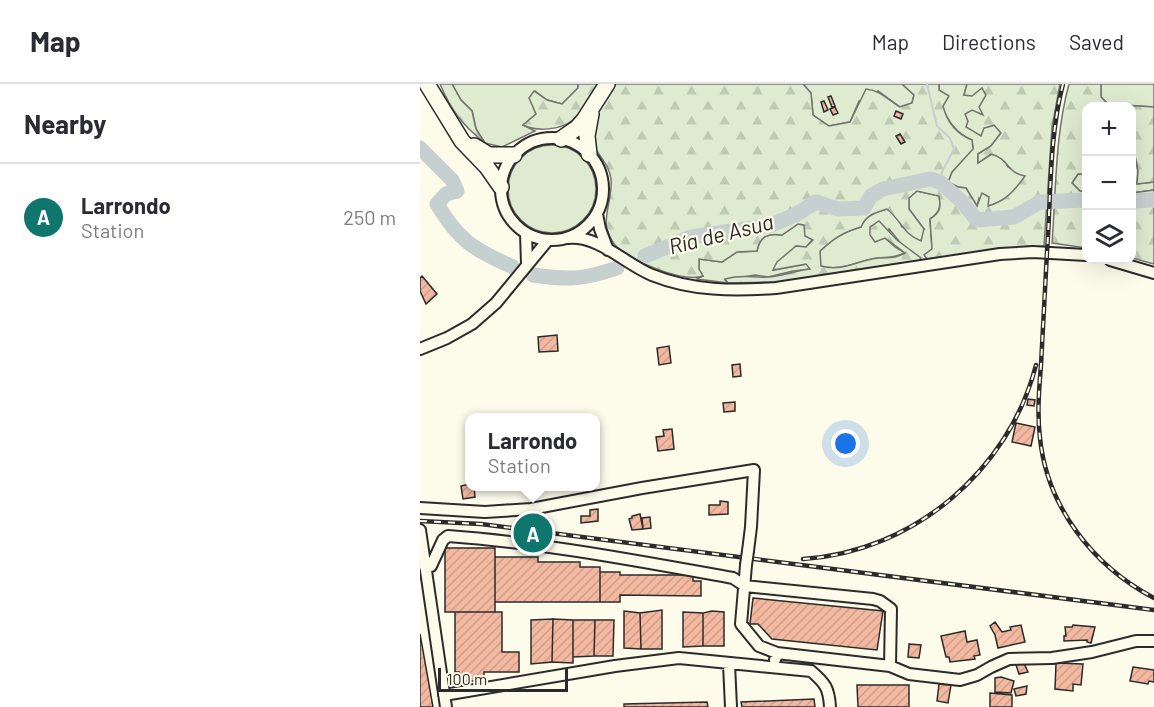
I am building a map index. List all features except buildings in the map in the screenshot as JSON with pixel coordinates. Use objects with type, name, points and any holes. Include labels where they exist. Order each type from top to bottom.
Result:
[{"type":"highway","points":[[561,139],[577,128],[591,111],[607,84]]},
{"type":"highway","points":[[431,88],[462,141],[487,167],[501,187]]},
{"type":"highway","points":[[590,154],[587,136],[591,111]]},
{"type":"highway","points":[[449,119],[483,153],[498,156],[514,155]]},
{"type":"street","points":[[568,238],[585,228],[597,214],[603,193],[601,172],[590,154],[581,147],[561,139],[540,139],[530,143],[514,155],[503,175],[502,201],[515,225],[526,233],[548,240],[585,238],[650,274],[696,288],[745,290],[776,288],[1000,254],[1033,252],[1082,255]]},
{"type":"street","points":[[597,214],[608,250]]},
{"type":"street","points":[[526,233],[527,264]]},
{"type":"street","points":[[420,349],[472,324],[515,282],[548,240]]},
{"type":"street","points":[[1124,264],[1154,273]]},
{"type":"street","points":[[420,508],[485,512],[531,509],[754,470],[752,527],[741,624],[759,646],[777,653],[890,666],[909,674],[960,680],[977,675],[1009,659],[1052,658],[1092,652],[1136,641],[1154,641]]},
{"type":"street","points":[[420,530],[446,707]]},
{"type":"street","points":[[425,567],[431,566],[443,540],[448,536],[497,540],[607,556],[733,578],[744,586],[880,601],[891,609],[890,666]]},
{"type":"street","points":[[774,666],[777,653]]},
{"type":"street","points":[[444,695],[615,666],[680,658],[811,671],[824,681],[829,694],[830,707]]},
{"type":"street","points":[[729,664],[731,707]]},
{"type":"green space","points":[[440,84],[452,84],[461,100],[472,111],[476,129],[485,143],[458,116],[448,102]]},
{"type":"green space","points":[[452,84],[578,84],[578,88],[562,104],[547,100],[535,91],[530,98],[536,114],[523,125],[535,131],[502,147],[485,143],[476,129],[472,111],[461,100]]},
{"type":"green space","points":[[578,84],[598,84],[573,120],[562,126],[548,129],[535,129],[523,125],[536,114],[529,98],[534,91],[547,100],[562,104],[578,88]]},
{"type":"green space","points":[[616,84],[803,84],[811,93],[813,115],[829,126],[850,122],[866,89],[880,93],[900,107],[912,103],[914,95],[902,84],[939,84],[939,90],[949,96],[943,106],[947,117],[957,131],[972,140],[973,149],[952,172],[948,182],[966,188],[977,206],[982,193],[989,197],[988,206],[1000,202],[1009,195],[1025,176],[1014,172],[1002,159],[991,154],[978,163],[978,154],[991,146],[1001,133],[994,125],[984,128],[981,136],[966,127],[968,121],[965,114],[972,110],[983,115],[979,107],[986,95],[982,88],[972,96],[964,95],[967,84],[1060,84],[1052,127],[1044,246],[927,259],[924,255],[932,249],[930,219],[938,212],[940,200],[939,196],[917,191],[909,198],[909,209],[924,229],[921,241],[910,235],[887,209],[871,215],[861,227],[839,236],[820,251],[821,266],[828,268],[870,259],[895,257],[905,253],[885,238],[875,242],[870,235],[870,227],[879,221],[897,240],[921,258],[917,263],[780,282],[728,283],[725,279],[742,276],[773,277],[810,269],[806,264],[773,270],[777,262],[796,246],[806,247],[813,240],[805,236],[804,225],[798,224],[782,235],[765,237],[760,242],[757,251],[737,252],[722,262],[699,259],[699,269],[703,276],[683,276],[657,269],[622,251],[614,243],[607,229],[606,218],[611,179],[597,151],[593,133],[597,116]]},
{"type":"green space","points":[[803,84],[902,84],[914,95],[912,103],[900,107],[878,91],[859,101],[850,122],[829,126],[813,115],[811,93]]},
{"type":"green space","points":[[939,84],[967,84],[964,95],[982,87],[986,95],[983,115],[966,114],[968,122],[984,128],[995,125],[1001,133],[991,146],[978,154],[978,163],[992,154],[1002,157],[1008,167],[1026,176],[1014,191],[999,202],[987,206],[979,198],[977,206],[966,188],[948,182],[952,172],[973,148],[972,140],[958,131],[947,118],[941,102]]},
{"type":"green space","points":[[1069,84],[1101,84],[1101,97],[1106,102],[1082,102],[1082,174],[1078,174],[1072,183],[1082,191],[1082,247],[1052,243],[1057,163],[1064,103]]},
{"type":"green space","points":[[1101,84],[1154,84],[1154,107],[1136,106],[1136,102],[1106,102],[1101,97]]},
{"type":"green space","points":[[1136,106],[1154,107],[1154,182],[1137,184]]},
{"type":"green space","points":[[552,145],[569,149],[583,158],[592,172],[596,189],[592,206],[583,220],[569,229],[552,233],[535,229],[521,220],[512,206],[508,189],[512,172],[521,158],[535,149]]},
{"type":"green space","points":[[1136,160],[1137,184],[1154,182],[1154,190],[1136,192]]},
{"type":"green space","points":[[1078,174],[1082,174],[1082,191],[1072,183]]},
{"type":"green space","points":[[1154,190],[1154,264],[1136,259],[1136,192]]},
{"type":"green space","points":[[917,191],[939,196],[940,200],[938,212],[930,219],[932,249],[925,255],[927,259],[917,263],[889,229],[885,238],[905,253],[842,267],[820,266],[820,251],[839,236],[861,227],[868,217],[878,212],[887,209],[897,216],[902,227],[924,229],[909,209],[909,198]]},
{"type":"green space","points":[[798,224],[805,225],[813,239],[806,247],[796,246],[774,270],[807,264],[811,269],[768,277],[755,275],[725,280],[728,283],[697,279],[703,276],[699,270],[699,259],[722,262],[737,252],[757,251],[760,242],[765,237],[782,235]]},
{"type":"waterway","points":[[927,84],[937,126],[950,138],[954,149],[942,172],[940,182]]},
{"type":"waterway","points":[[420,148],[452,180],[457,191],[446,194],[437,204],[452,227],[477,249],[513,267]]},
{"type":"waterway","name":"Ría de Asua","points":[[645,256],[691,237],[771,225],[795,215],[816,202],[838,209],[864,208],[871,196],[883,189],[930,179],[940,182],[977,220],[1014,217],[1040,202],[1082,200]]},
{"type":"waterway","name":"Ría de Asua","points":[[1136,201],[1154,200]]},
{"type":"waterway","points":[[533,275],[575,278],[617,268]]},
{"type":"railway","points":[[1063,84],[1053,146],[1038,411],[1044,463],[1063,511],[1093,552],[1132,585],[1154,598]]},
{"type":"railway","points":[[803,559],[843,553],[882,541],[918,522],[951,499],[979,471],[1004,439],[1023,403],[1036,365]]},
{"type":"railway","points":[[420,521],[481,524],[1154,610]]},
{"type":"place","name":"Larrondo","points":[[533,533]]}]
